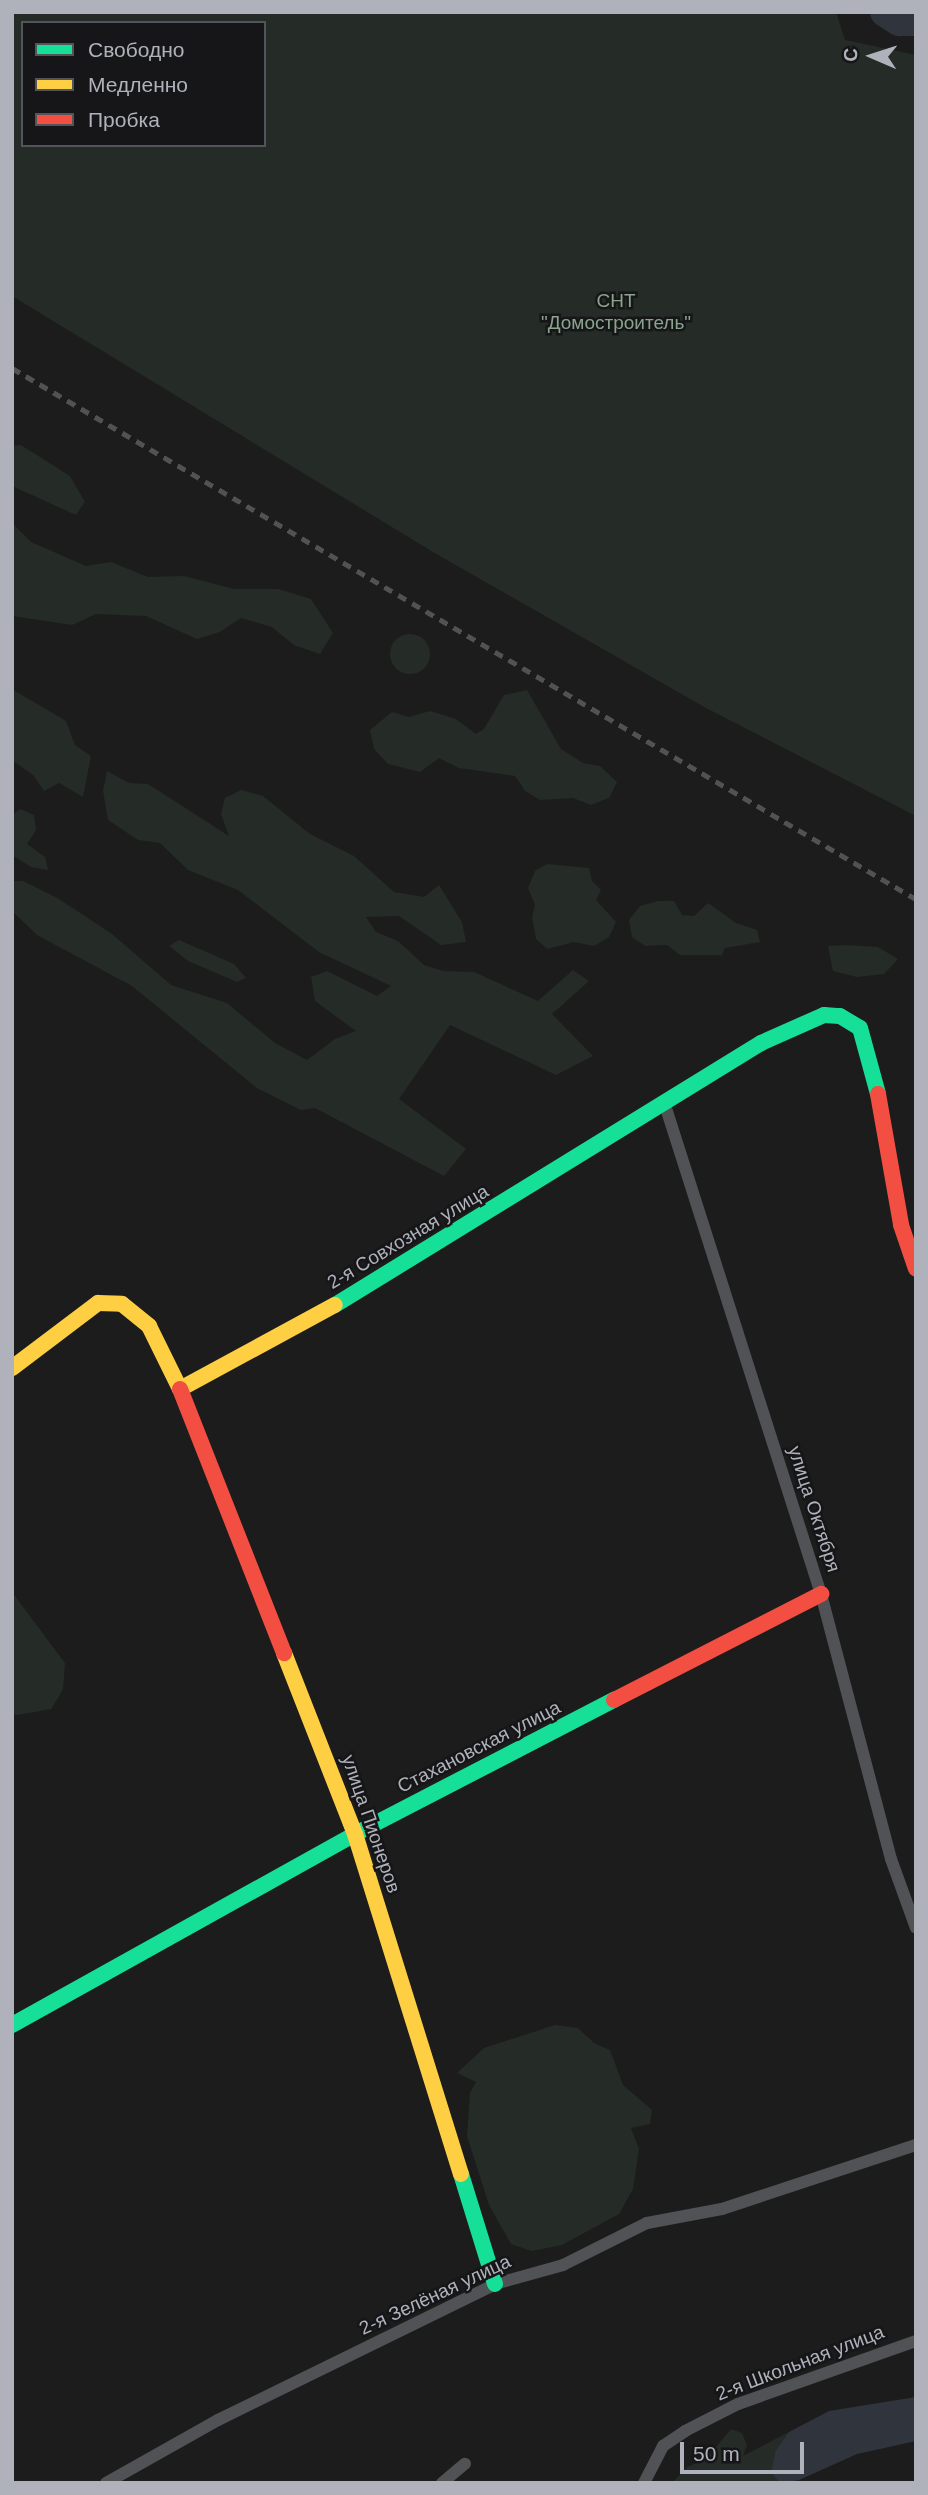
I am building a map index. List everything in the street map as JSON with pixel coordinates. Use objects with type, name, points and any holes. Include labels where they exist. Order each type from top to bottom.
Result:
[{"type":"street","name":"2-я Совхозная улица","points":[[180,1389],[292,1331],[665,1105],[761,1043],[824,1015],[840,1016],[860,1028],[874,1070],[901,1225],[916,1269]]},
{"type":"street","name":"улица Октября","points":[[665,1105],[821,1594],[891,1859],[916,1928]]},
{"type":"street","points":[[12,1368],[97,1303],[122,1304],[149,1326],[180,1389]]},
{"type":"street","name":"улица Пионеров","points":[[180,1389],[355,1834],[495,2284]]},
{"type":"street","name":"Стахановская улица","points":[[12,2025],[355,1834],[821,1594]]},
{"type":"street","name":"2-я Зелёная улица","points":[[106,2483],[218,2420],[495,2284],[562,2265],[647,2223],[722,2209],[916,2145]]},
{"type":"street","name":"2-я Школьная улица","points":[[644,2483],[663,2446],[717,2415],[916,2341]]},
{"type":"street","points":[[442,2483],[465,2464]]},
{"type":"green space","name":"СНТ \"Домостроитель\"","points":[[12,12],[836,12],[845,40],[916,55],[916,816],[706,708],[433,552],[12,296]]},
{"type":"green space","points":[[21,445],[70,476],[85,502],[76,515],[12,486],[12,446]]},
{"type":"green space","points":[[12,523],[31,542],[86,566],[111,562],[148,577],[184,576],[234,589],[278,589],[311,599],[333,633],[320,654],[294,645],[272,627],[241,618],[220,632],[197,639],[146,616],[96,614],[72,625],[12,616]]},
{"type":"green space","points":[[410,634],[424,640],[430,654],[424,668],[410,674],[396,668],[390,654],[396,640]]},
{"type":"green space","points":[[12,689],[66,721],[75,745],[91,756],[83,797],[59,783],[44,791],[33,775],[12,760]]},
{"type":"green space","points":[[527,690],[561,749],[583,763],[600,766],[617,782],[609,798],[591,805],[573,798],[540,800],[525,791],[515,776],[459,768],[439,758],[420,772],[388,764],[374,749],[370,730],[392,712],[409,717],[430,711],[456,719],[476,734],[484,729],[504,695]]},
{"type":"green space","points":[[107,771],[129,783],[148,784],[229,836],[221,814],[225,798],[241,790],[263,796],[310,834],[354,856],[394,892],[424,897],[439,885],[462,922],[466,942],[441,945],[399,916],[366,917],[376,932],[398,941],[424,965],[443,971],[474,972],[538,1001],[573,970],[589,981],[552,1014],[593,1056],[556,1075],[450,1025],[399,1099],[466,1149],[444,1176],[315,1108],[301,1110],[257,1088],[132,986],[37,935],[12,911],[12,881],[23,881],[59,899],[112,934],[171,985],[227,1003],[275,1043],[307,1060],[335,1039],[356,1031],[315,1001],[311,977],[327,971],[377,996],[391,986],[319,952],[238,890],[188,870],[160,843],[138,840],[108,820],[103,791]]},
{"type":"green space","points":[[20,809],[34,815],[36,830],[27,844],[45,857],[48,870],[31,867],[12,855],[12,815]]},
{"type":"green space","points":[[547,864],[589,868],[592,881],[601,890],[596,900],[616,922],[609,937],[594,946],[574,942],[547,949],[536,939],[532,917],[535,905],[528,888],[535,871]]},
{"type":"green space","points":[[658,901],[674,901],[682,915],[694,916],[708,903],[736,923],[757,930],[760,942],[725,948],[722,955],[680,955],[667,945],[645,946],[632,937],[629,920],[640,906]]},
{"type":"green space","points":[[179,940],[234,964],[246,978],[237,982],[188,961],[169,946]]},
{"type":"green space","points":[[828,946],[878,947],[898,959],[884,974],[857,977],[833,971]]},
{"type":"green space","points":[[12,1592],[65,1663],[63,1690],[51,1709],[12,1714]]},
{"type":"green space","points":[[555,2025],[578,2028],[594,2043],[610,2050],[623,2085],[652,2110],[650,2124],[631,2128],[639,2149],[633,2189],[619,2214],[562,2245],[532,2251],[511,2244],[489,2205],[467,2136],[470,2093],[476,2082],[457,2073],[484,2048]]},
{"type":"green space","points":[[731,2429],[742,2433],[747,2445],[743,2456],[789,2432],[776,2450],[780,2482],[799,2480],[793,2483],[672,2483],[687,2467],[706,2459]]},
{"type":"shaded area","points":[[916,2397],[916,2441],[857,2454],[799,2480],[780,2483],[771,2472],[776,2450],[789,2432],[829,2411]]},
{"type":"waterway","points":[[885,12],[899,21],[916,21]]},
{"type":"railway","points":[[12,368],[916,899]]},
{"type":"traffic: fast","points":[[335,1305],[761,1043],[824,1015],[840,1016],[860,1028],[878,1094]]},
{"type":"traffic: fast","points":[[12,2025],[355,1834],[614,1700]]},
{"type":"traffic: fast","points":[[461,2174],[495,2284]]},
{"type":"traffic: slow","points":[[12,1368],[98,1303],[122,1304],[149,1326],[180,1389],[335,1305]]},
{"type":"traffic: slow","points":[[284,1653],[355,1834],[461,2174]]},
{"type":"traffic: jam","points":[[878,1094],[901,1225],[916,1269]]},
{"type":"traffic: jam","points":[[180,1389],[284,1653]]},
{"type":"traffic: jam","points":[[614,1700],[821,1594]]}]
